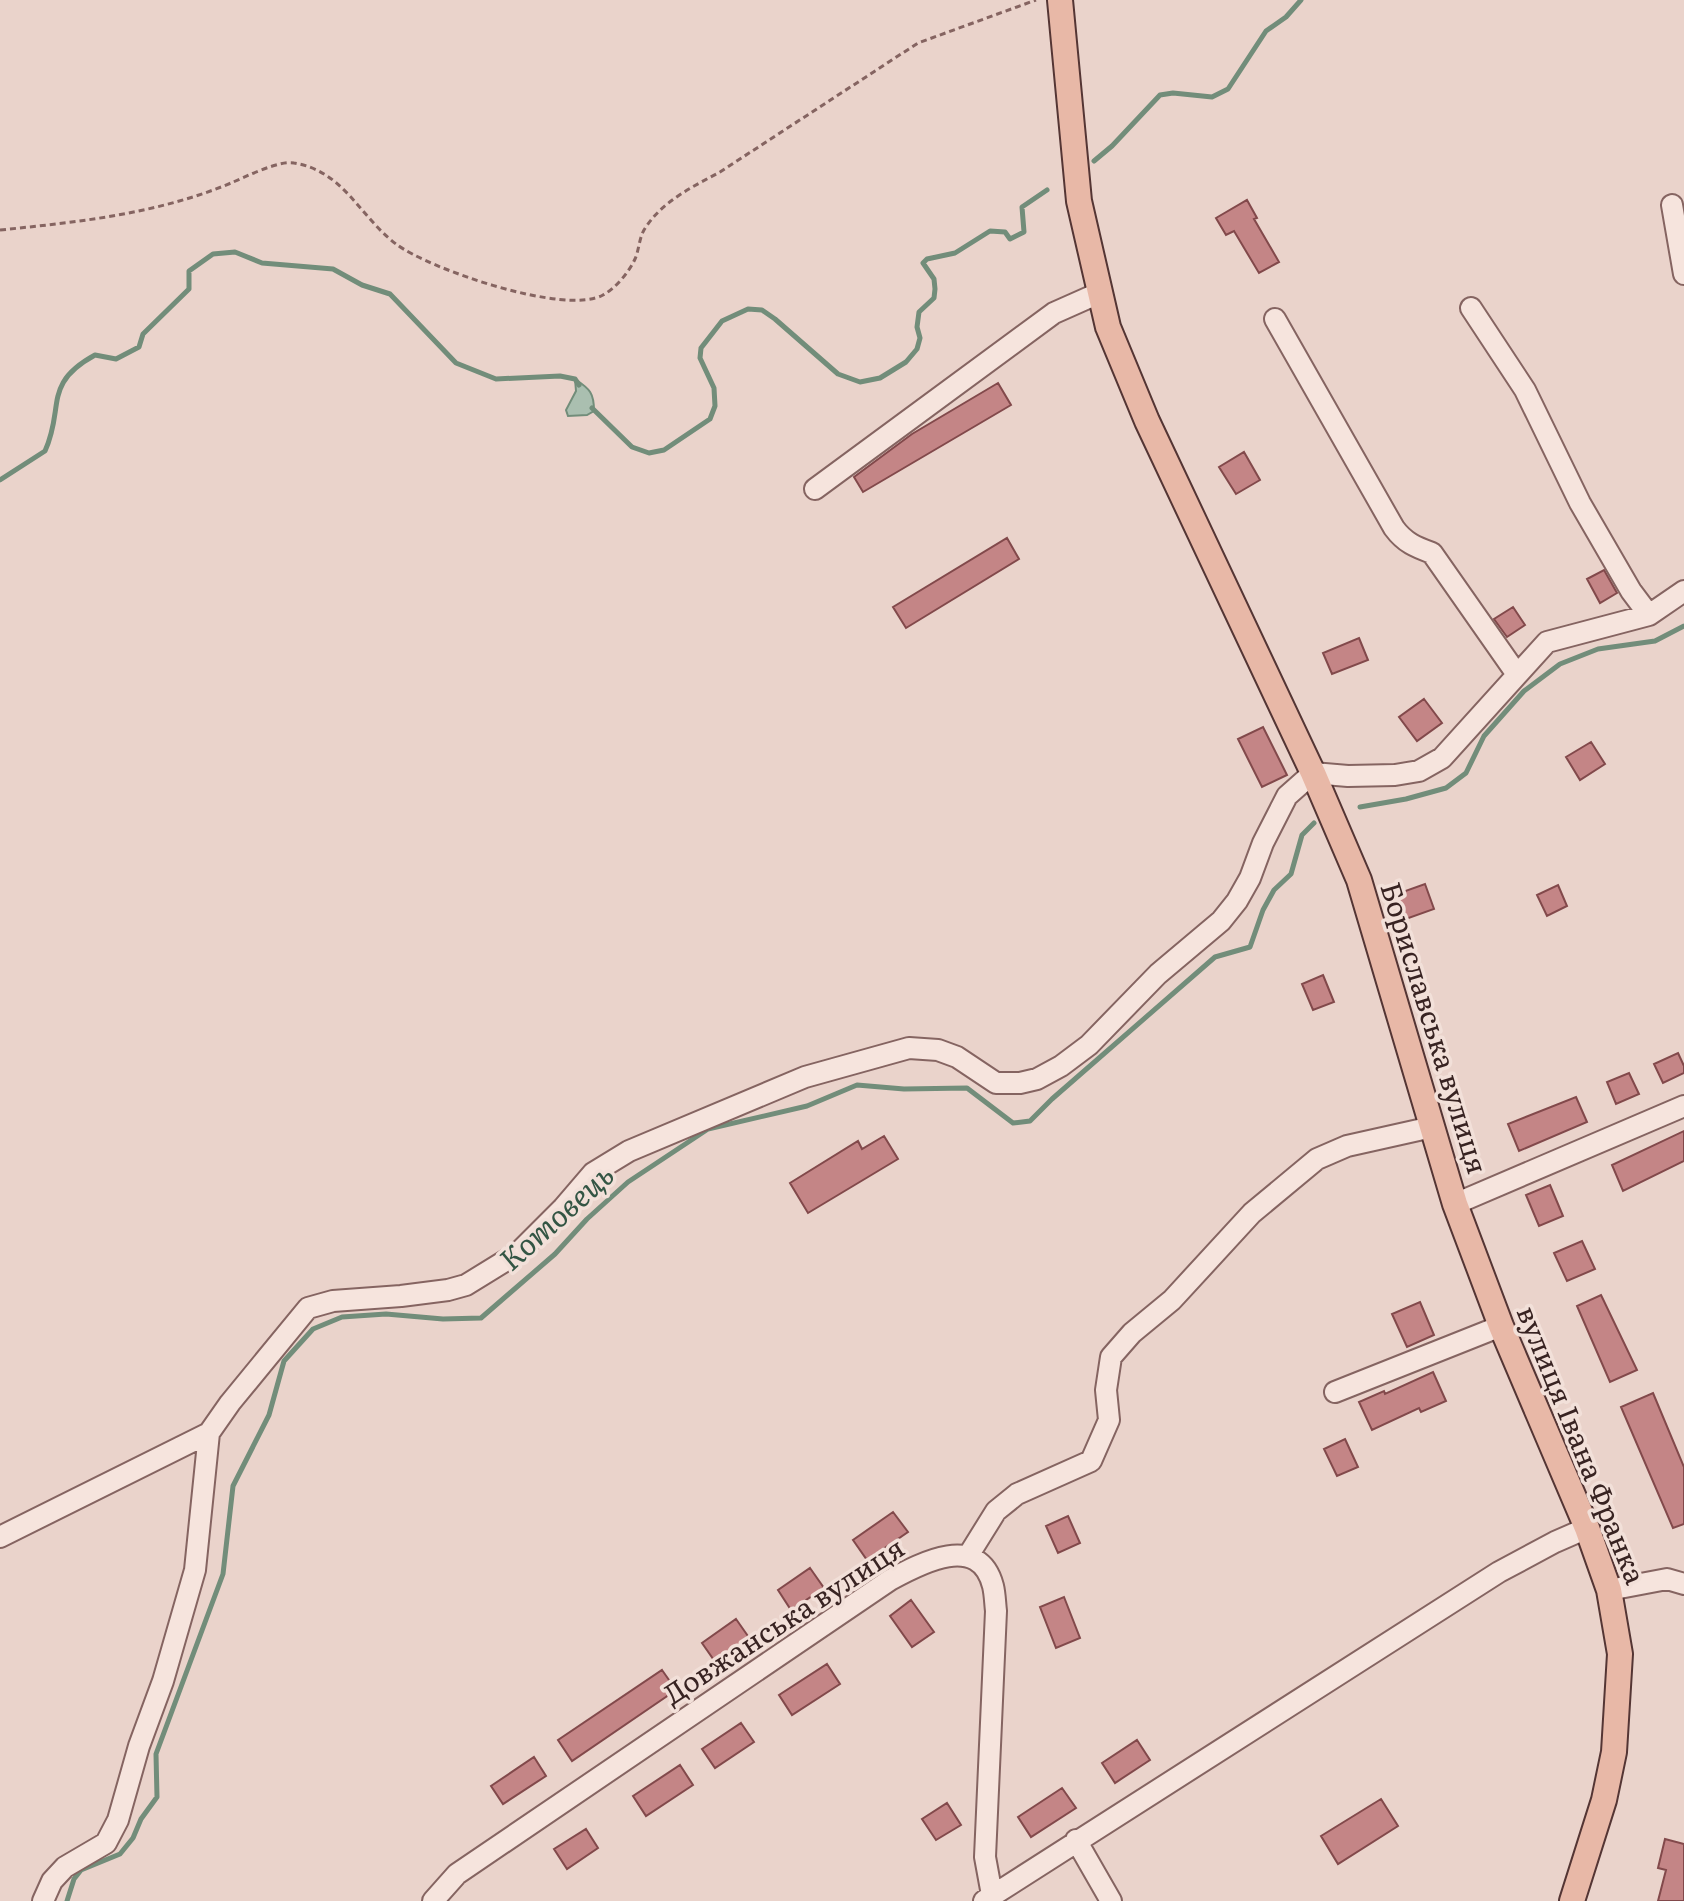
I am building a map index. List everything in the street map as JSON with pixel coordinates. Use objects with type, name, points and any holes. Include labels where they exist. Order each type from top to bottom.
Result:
[{"type":"main road","name":"Бориславська вулиця","points":[[1060,0],[1079,201],[1108,327],[1147,421],[1313,773],[1359,880],[1455,1204]]},
{"type":"main road","name":"вулиця Івана Франка","points":[[1455,1204],[1501,1326],[1587,1528],[1609,1590],[1620,1654],[1614,1752],[1604,1800],[1572,1901]]},
{"type":"street","points":[[1672,205],[1684,274]]},
{"type":"street","points":[[815,489],[1054,313],[1099,293]]},
{"type":"street","points":[[1471,308],[1525,390],[1580,503],[1631,591],[1649,615]]},
{"type":"street","points":[[1275,319],[1394,528],[1401,538],[1414,547],[1432,553],[1516,673]]},
{"type":"street","points":[[0,1537],[209,1433],[308,1308],[333,1301],[436,1292],[466,1285],[518,1253],[593,1173],[629,1151],[805,1077],[909,1048],[938,1050],[957,1057],[996,1083],[1037,1079],[1061,1066],[1089,1045],[1158,974],[1221,921],[1250,878],[1263,843],[1287,796],[1313,773],[1348,776],[1419,771],[1442,758],[1547,642],[1649,615],[1684,591]]},
{"type":"street","name":"Бориславська вулиця","points":[[1455,1204],[1684,1106]]},
{"type":"street","points":[[1432,1127],[1347,1146],[1317,1159],[1252,1213],[1172,1300],[1132,1333],[1111,1357],[1106,1390],[1109,1420],[1091,1461],[1017,1494],[996,1511],[968,1556],[982,1566],[993,1584],[996,1611],[985,1857],[988,1898],[1499,1572],[1587,1528]]},
{"type":"street","points":[[1335,1392],[1501,1326]]},
{"type":"street","points":[[43,1901],[52,1881],[65,1867],[106,1843],[122,1811],[139,1746],[163,1681],[195,1570],[209,1433]]},
{"type":"street","name":"Довжанська вулиця","points":[[433,1901],[457,1874],[890,1580],[923,1561],[949,1555],[968,1556]]},
{"type":"street","points":[[1609,1590],[1667,1579],[1684,1584]]},
{"type":"street","points":[[1076,1840],[1111,1901]]},
{"type":"path","points":[[0,230],[92,220],[161,208],[291,162],[320,172],[348,191],[368,218],[397,245],[434,266],[517,292],[571,301],[602,296],[620,281],[634,261],[643,232],[661,210],[689,189],[918,43],[1036,0]]},
{"type":"shaded area","points":[[575,379],[592,396],[594,411],[587,415],[568,416],[566,410],[576,391]]},
{"type":"building","points":[[1247,200],[1257,218],[1254,219],[1279,262],[1259,273],[1234,231],[1226,235],[1216,218]]},
{"type":"building","points":[[998,383],[1011,405],[863,492],[854,477],[912,434]]},
{"type":"building","points":[[1244,452],[1260,480],[1236,494],[1219,467]]},
{"type":"building","points":[[1007,538],[1019,559],[906,628],[893,607]]},
{"type":"building","points":[[1604,570],[1617,593],[1600,603],[1587,579]]},
{"type":"building","points":[[1513,607],[1525,625],[1507,637],[1494,619]]},
{"type":"building","points":[[1359,638],[1368,660],[1332,674],[1323,653]]},
{"type":"building","points":[[1424,699],[1442,723],[1417,741],[1399,717]]},
{"type":"building","points":[[1263,727],[1287,775],[1262,787],[1238,739]]},
{"type":"building","points":[[1591,742],[1605,764],[1580,780],[1566,757]]},
{"type":"building","points":[[1425,884],[1434,909],[1403,920],[1394,895]]},
{"type":"building","points":[[1558,885],[1567,906],[1547,916],[1537,895]]},
{"type":"building","points":[[1323,975],[1334,1002],[1313,1010],[1302,984]]},
{"type":"building","points":[[1678,1053],[1684,1073],[1663,1083],[1654,1064]]},
{"type":"building","points":[[1629,1073],[1639,1094],[1616,1104],[1607,1082]]},
{"type":"building","points":[[1576,1097],[1587,1122],[1519,1151],[1508,1124]]},
{"type":"building","points":[[1684,1131],[1684,1161],[1623,1191],[1612,1165]]},
{"type":"building","points":[[884,1136],[898,1159],[808,1213],[790,1183],[858,1141],[862,1149]]},
{"type":"building","points":[[1550,1185],[1563,1216],[1539,1226],[1526,1195]]},
{"type":"building","points":[[1582,1241],[1595,1269],[1567,1281],[1554,1253]]},
{"type":"building","points":[[1601,1295],[1637,1370],[1610,1382],[1577,1306]]},
{"type":"building","points":[[1420,1302],[1434,1335],[1407,1347],[1392,1314]]},
{"type":"building","points":[[1433,1372],[1446,1401],[1421,1412],[1419,1408],[1372,1430],[1359,1402]]},
{"type":"building","points":[[1653,1393],[1684,1467],[1684,1524],[1673,1528],[1621,1407]]},
{"type":"building","points":[[1345,1439],[1358,1467],[1337,1476],[1324,1449]]},
{"type":"building","points":[[893,1512],[908,1532],[867,1560],[853,1540]]},
{"type":"building","points":[[1068,1516],[1080,1543],[1058,1553],[1046,1526]]},
{"type":"building","points":[[810,1568],[824,1588],[791,1610],[778,1590]]},
{"type":"building","points":[[1064,1597],[1080,1638],[1056,1648],[1040,1607]]},
{"type":"building","points":[[911,1600],[934,1632],[912,1647],[890,1616]]},
{"type":"building","points":[[736,1619],[750,1639],[716,1663],[702,1643]]},
{"type":"building","points":[[827,1664],[840,1684],[792,1715],[779,1695]]},
{"type":"building","points":[[662,1670],[676,1690],[572,1761],[558,1740]]},
{"type":"building","points":[[741,1723],[754,1742],[715,1768],[702,1749]]},
{"type":"building","points":[[1137,1740],[1150,1760],[1115,1783],[1102,1763]]},
{"type":"building","points":[[534,1757],[546,1776],[503,1804],[491,1786]]},
{"type":"building","points":[[680,1765],[693,1785],[646,1816],[633,1796]]},
{"type":"building","points":[[1062,1788],[1076,1808],[1031,1837],[1018,1817]]},
{"type":"building","points":[[1381,1799],[1398,1826],[1338,1864],[1321,1836]]},
{"type":"building","points":[[947,1803],[961,1825],[936,1840],[922,1819]]},
{"type":"building","points":[[586,1829],[598,1848],[567,1869],[554,1849]]},
{"type":"building","points":[[1665,1839],[1684,1844],[1684,1901],[1658,1901],[1666,1870],[1658,1868]]},
{"type":"waterway","points":[[1094,161],[1160,95],[1173,93],[1212,97],[1228,89],[1266,31],[1286,17],[1301,0]]},
{"type":"waterway","points":[[592,408],[632,447],[649,453],[664,450],[710,419],[715,406],[714,388],[700,358],[701,348],[722,321],[748,309],[762,310],[775,319],[838,374],[860,382],[880,378],[906,362],[917,349],[920,338],[917,327],[919,312],[934,298],[935,289],[934,279],[923,263],[927,259],[955,253],[990,231],[1005,232],[1010,239],[1024,232],[1022,207],[1047,190]]},
{"type":"waterway","points":[[0,480],[45,451],[61,387],[68,376],[95,355],[116,359],[139,347],[143,334],[189,289],[189,271],[213,254],[235,252],[262,263],[333,269],[362,285],[390,294],[456,363],[496,379],[560,376],[575,379],[579,385]]},
{"type":"waterway","name":"Котовець","points":[[1360,807],[1446,788],[1466,773],[1484,736],[1524,691],[1560,664],[1598,649],[1655,641],[1684,626]]},
{"type":"waterway","name":"Котовець","points":[[67,1901],[74,1879],[81,1870],[120,1854],[157,1797],[156,1754],[223,1574],[233,1486],[269,1415],[284,1361],[313,1329],[342,1317],[386,1314],[443,1319],[481,1318],[555,1254],[587,1219],[628,1182],[708,1129],[807,1106],[857,1085],[904,1089],[967,1088],[1013,1123],[1030,1121],[1215,957],[1250,947],[1263,910],[1274,890],[1291,874],[1302,835],[1314,823]]}]
